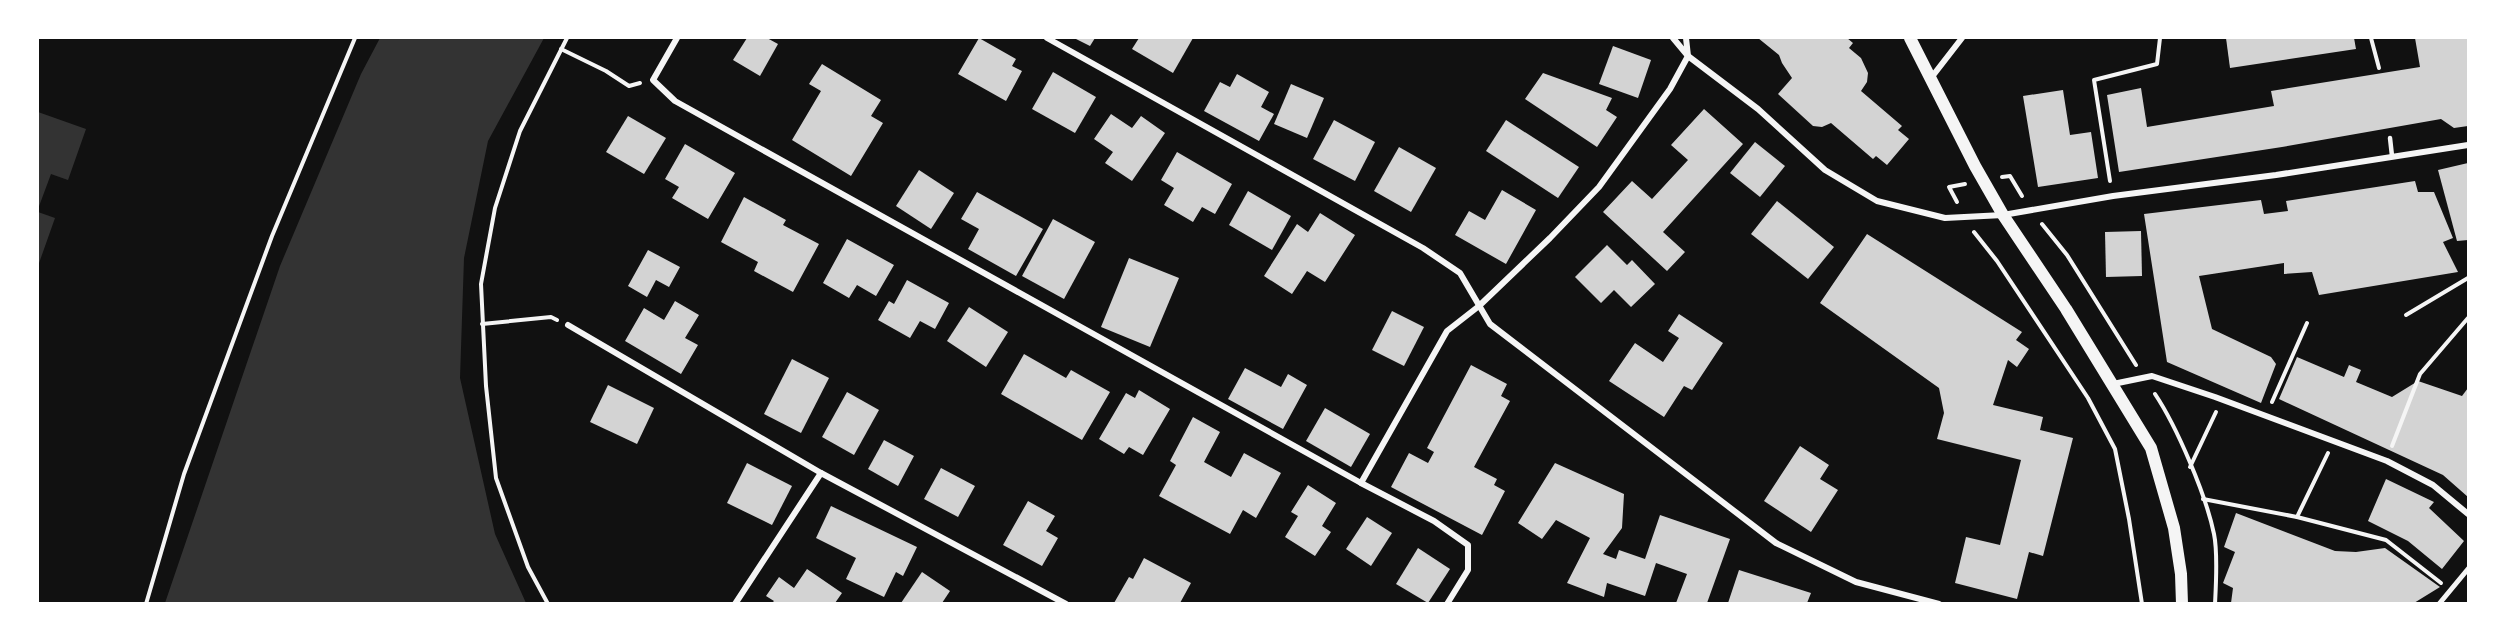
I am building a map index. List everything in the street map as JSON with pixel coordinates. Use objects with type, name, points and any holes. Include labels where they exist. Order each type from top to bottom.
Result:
[{"type":"main road","points":[[1910,38],[1975,166],[2003,215],[2113,384],[2151,448],[2174,528],[2181,574],[2182,603]]},
{"type":"street","points":[[677,38],[653,80],[675,101],[1361,483],[1434,521],[1468,545],[1468,570],[1447,603]]},
{"type":"street","points":[[1047,38],[1423,248],[1460,273],[1490,324],[1776,543],[1856,582],[1939,603]]},
{"type":"street","points":[[1672,38],[1688,56],[1758,109],[1825,170],[1877,201],[1945,218],[2003,215],[2113,196],[2276,175],[2469,145]]},
{"type":"street","points":[[1361,483],[1447,331],[1479,306],[1599,187],[1670,89],[1688,56],[1686,38]]},
{"type":"street","points":[[1931,78],[1962,38]]},
{"type":"street","points":[[568,325],[821,473],[1066,603]]},
{"type":"street","points":[[2113,384],[2152,376],[2266,416],[2387,461],[2433,485],[2469,514]]},
{"type":"street","points":[[735,603],[821,473]]},
{"type":"street","points":[[2439,603],[2469,568]]},
{"type":"lane","points":[[2390,138],[2392,156]]},
{"type":"path","points":[[146,603],[184,474],[272,236],[355,38]]},
{"type":"path","points":[[548,603],[528,567],[496,478],[486,386],[480,284],[495,208],[520,130],[567,38]]},
{"type":"path","points":[[2113,196],[2094,80],[2157,64],[2160,38]]},
{"type":"path","points":[[2371,38],[2379,68]]},
{"type":"path","points":[[561,50],[606,71],[629,86],[653,80]]},
{"type":"path","points":[[2010,176],[2031,210],[2067,255],[2166,410],[2203,499],[2214,536],[2216,603]]},
{"type":"path","points":[[1979,242],[1997,261],[2082,389],[2115,448],[2142,603]]},
{"type":"path","points":[[2406,315],[2469,278]]},
{"type":"path","points":[[482,324],[551,317]]},
{"type":"path","points":[[2387,461],[2420,374],[2469,318]]},
{"type":"path","points":[[2266,416],[2307,323]]},
{"type":"path","points":[[2190,467],[2222,400]]},
{"type":"path","points":[[2297,517],[2333,441]]},
{"type":"path","points":[[2203,499],[2297,517],[2386,540],[2451,590]]},
{"type":"shaded area","points":[[380,38],[544,38],[488,141],[464,258],[460,378],[495,534],[526,603],[165,603],[280,266],[361,74]]},
{"type":"shaded area","points":[[38,112],[86,129],[68,180],[51,174],[38,209]]},
{"type":"shaded area","points":[[38,212],[55,218],[38,266]]},
{"type":"building","points":[[747,38],[767,38],[778,44],[760,76],[733,60]]},
{"type":"building","points":[[979,38],[1016,59],[1012,66],[1022,71],[1006,101],[958,74]]},
{"type":"building","points":[[1074,38],[1095,38],[1090,46]]},
{"type":"building","points":[[1139,38],[1193,38],[1173,73],[1132,49]]},
{"type":"building","points":[[1758,38],[1847,38],[1853,43],[1849,48],[1861,58],[1868,73],[1867,82],[1861,91],[1902,126],[1898,130],[1909,139],[1887,165],[1876,156],[1873,159],[1831,123],[1822,127],[1813,126],[1778,94],[1792,78],[1779,55]]},
{"type":"building","points":[[2226,38],[2354,38],[2356,49],[2230,68]]},
{"type":"building","points":[[2415,38],[2468,38],[2468,126],[2454,128],[2441,119],[2282,147],[2119,172],[2107,95],[2141,88],[2147,127],[2274,106],[2271,91],[2420,67]]},
{"type":"building","points":[[1613,46],[1651,60],[1638,98],[1599,84]]},
{"type":"building","points":[[822,64],[881,100],[871,116],[883,123],[851,176],[792,140],[821,91],[809,84]]},
{"type":"building","points":[[1053,72],[1096,97],[1075,133],[1032,109]]},
{"type":"building","points":[[1543,73],[1612,98],[1606,110],[1617,117],[1597,147],[1525,99]]},
{"type":"building","points":[[1237,74],[1269,92],[1261,107],[1274,114],[1259,141],[1204,111],[1220,82],[1230,87]]},
{"type":"building","points":[[1291,84],[1324,98],[1307,138],[1274,124]]},
{"type":"building","points":[[2063,90],[2070,135],[2091,132],[2098,178],[2038,187],[2023,96]]},
{"type":"building","points":[[1704,109],[1743,144],[1663,232],[1685,252],[1667,271],[1603,212],[1632,181],[1652,199],[1688,160],[1671,145]]},
{"type":"building","points":[[1111,114],[1132,128],[1141,116],[1165,133],[1132,181],[1105,163],[1113,152],[1094,139]]},
{"type":"building","points":[[628,116],[666,138],[644,174],[606,152]]},
{"type":"building","points":[[1334,120],[1375,142],[1355,181],[1313,159]]},
{"type":"building","points":[[1506,120],[1579,167],[1558,198],[1486,151]]},
{"type":"building","points":[[1755,142],[1785,166],[1760,197],[1730,173]]},
{"type":"building","points":[[685,144],[735,173],[708,219],[672,198],[679,187],[665,179]]},
{"type":"building","points":[[1399,147],[1436,168],[1411,212],[1374,191]]},
{"type":"building","points":[[1177,152],[1232,184],[1215,214],[1202,207],[1193,222],[1164,205],[1174,188],[1161,180]]},
{"type":"building","points":[[2468,163],[2468,240],[2457,241],[2438,170]]},
{"type":"building","points":[[919,170],[954,193],[931,229],[896,206]]},
{"type":"building","points":[[2415,181],[2418,192],[2434,192],[2453,238],[2443,242],[2458,272],[2319,295],[2312,272],[2284,274],[2284,263],[2199,276],[2212,329],[2271,357],[2276,364],[2261,403],[2167,362],[2144,214],[2261,200],[2264,214],[2288,211],[2286,201]]},
{"type":"building","points":[[1502,190],[1536,210],[1506,264],[1455,235],[1469,211],[1485,220]]},
{"type":"building","points":[[1248,191],[1291,216],[1272,250],[1229,225]]},
{"type":"building","points":[[977,192],[1043,229],[1016,276],[968,249],[979,229],[961,219]]},
{"type":"building","points":[[744,197],[786,220],[783,225],[819,244],[793,292],[754,271],[758,262],[721,242]]},
{"type":"building","points":[[1777,201],[1834,247],[1808,279],[1751,234]]},
{"type":"building","points":[[1320,213],[1355,235],[1325,282],[1307,271],[1292,294],[1264,276],[1297,224],[1308,232]]},
{"type":"building","points":[[1053,219],[1095,242],[1064,299],[1022,276]]},
{"type":"building","points":[[2141,231],[2142,276],[2106,277],[2105,232]]},
{"type":"building","points":[[1867,234],[2022,332],[2016,340],[2029,349],[2017,367],[2008,360],[1993,405],[2043,417],[2040,430],[2073,438],[2043,556],[2029,552],[2017,599],[1955,583],[1966,537],[2000,545],[2021,460],[1937,439],[1944,413],[1939,388],[1820,303]]},
{"type":"building","points":[[847,239],[894,265],[876,296],[857,285],[849,298],[823,283]]},
{"type":"building","points":[[1607,245],[1627,265],[1632,260],[1655,284],[1631,307],[1614,290],[1601,303],[1575,277]]},
{"type":"building","points":[[648,250],[680,267],[669,287],[656,280],[647,297],[628,286]]},
{"type":"building","points":[[1129,258],[1179,278],[1150,347],[1101,327]]},
{"type":"building","points":[[907,280],[949,303],[935,329],[920,321],[910,338],[878,320],[889,301],[894,304]]},
{"type":"building","points":[[675,301],[699,315],[685,338],[698,345],[681,374],[625,341],[644,308],[664,320]]},
{"type":"building","points":[[969,307],[1008,332],[986,367],[947,341]]},
{"type":"building","points":[[1392,311],[1424,327],[1404,366],[1372,350]]},
{"type":"building","points":[[1679,314],[1723,343],[1692,390],[1684,386],[1664,417],[1609,381],[1635,343],[1663,362],[1679,338],[1668,331]]},
{"type":"building","points":[[1024,354],[1066,378],[1071,370],[1110,392],[1082,440],[1001,394]]},
{"type":"building","points":[[2297,357],[2344,377],[2349,365],[2361,370],[2356,382],[2392,397],[2418,381],[2462,396],[2468,388],[2468,497],[2443,475],[2279,399]]},
{"type":"building","points":[[792,359],[829,378],[801,433],[764,414]]},
{"type":"building","points":[[1471,365],[1507,384],[1501,396],[1510,401],[1474,467],[1497,479],[1494,485],[1505,491],[1482,535],[1391,487],[1409,453],[1428,463],[1434,452],[1427,448]]},
{"type":"building","points":[[1245,368],[1281,387],[1288,374],[1307,385],[1283,429],[1228,399]]},
{"type":"building","points":[[608,385],[654,408],[637,444],[590,422]]},
{"type":"building","points":[[1139,390],[1170,409],[1143,455],[1129,447],[1124,454],[1099,439],[1126,393],[1135,398]]},
{"type":"building","points":[[847,392],[879,410],[854,455],[822,437]]},
{"type":"building","points":[[1325,408],[1370,434],[1351,467],[1306,441]]},
{"type":"building","points":[[1193,417],[1220,432],[1204,462],[1231,477],[1244,453],[1281,473],[1256,518],[1243,510],[1230,534],[1159,496],[1176,465],[1170,461]]},
{"type":"building","points":[[884,440],[914,456],[898,486],[868,469]]},
{"type":"building","points":[[1800,446],[1829,465],[1820,479],[1838,490],[1811,532],[1764,501]]},
{"type":"building","points":[[747,463],[792,486],[772,525],[727,503]]},
{"type":"building","points":[[1555,463],[1624,494],[1622,528],[1603,554],[1616,559],[1619,550],[1645,559],[1660,515],[1730,539],[1707,603],[1676,603],[1687,574],[1656,563],[1645,596],[1607,583],[1604,597],[1567,583],[1590,538],[1556,520],[1542,539],[1518,523]]},
{"type":"building","points":[[941,468],[975,486],[958,517],[924,499]]},
{"type":"building","points":[[2386,479],[2434,502],[2429,508],[2464,541],[2442,569],[2408,541],[2368,521]]},
{"type":"building","points":[[1308,485],[1336,503],[1322,526],[1331,532],[1315,556],[1285,537],[1298,516],[1291,512]]},
{"type":"building","points":[[1028,501],[1055,516],[1046,531],[1058,538],[1042,566],[1003,545]]},
{"type":"building","points":[[831,506],[917,547],[903,576],[896,572],[884,597],[846,579],[856,558],[816,538]]},
{"type":"building","points":[[2236,513],[2335,551],[2356,552],[2385,548],[2440,587],[2414,603],[2231,603],[2233,588],[2223,583],[2235,552],[2224,547]]},
{"type":"building","points":[[1367,517],[1392,533],[1371,566],[1346,549]]},
{"type":"building","points":[[1418,548],[1450,569],[1428,603],[1396,584]]},
{"type":"building","points":[[1144,558],[1191,583],[1180,603],[1114,603],[1129,577],[1133,579]]},
{"type":"building","points":[[807,569],[842,593],[835,603],[772,603],[774,601],[766,596],[779,577],[794,588]]},
{"type":"building","points":[[1739,570],[1811,593],[1807,603],[1728,603]]},
{"type":"building","points":[[922,572],[950,591],[942,603],[901,603]]}]
